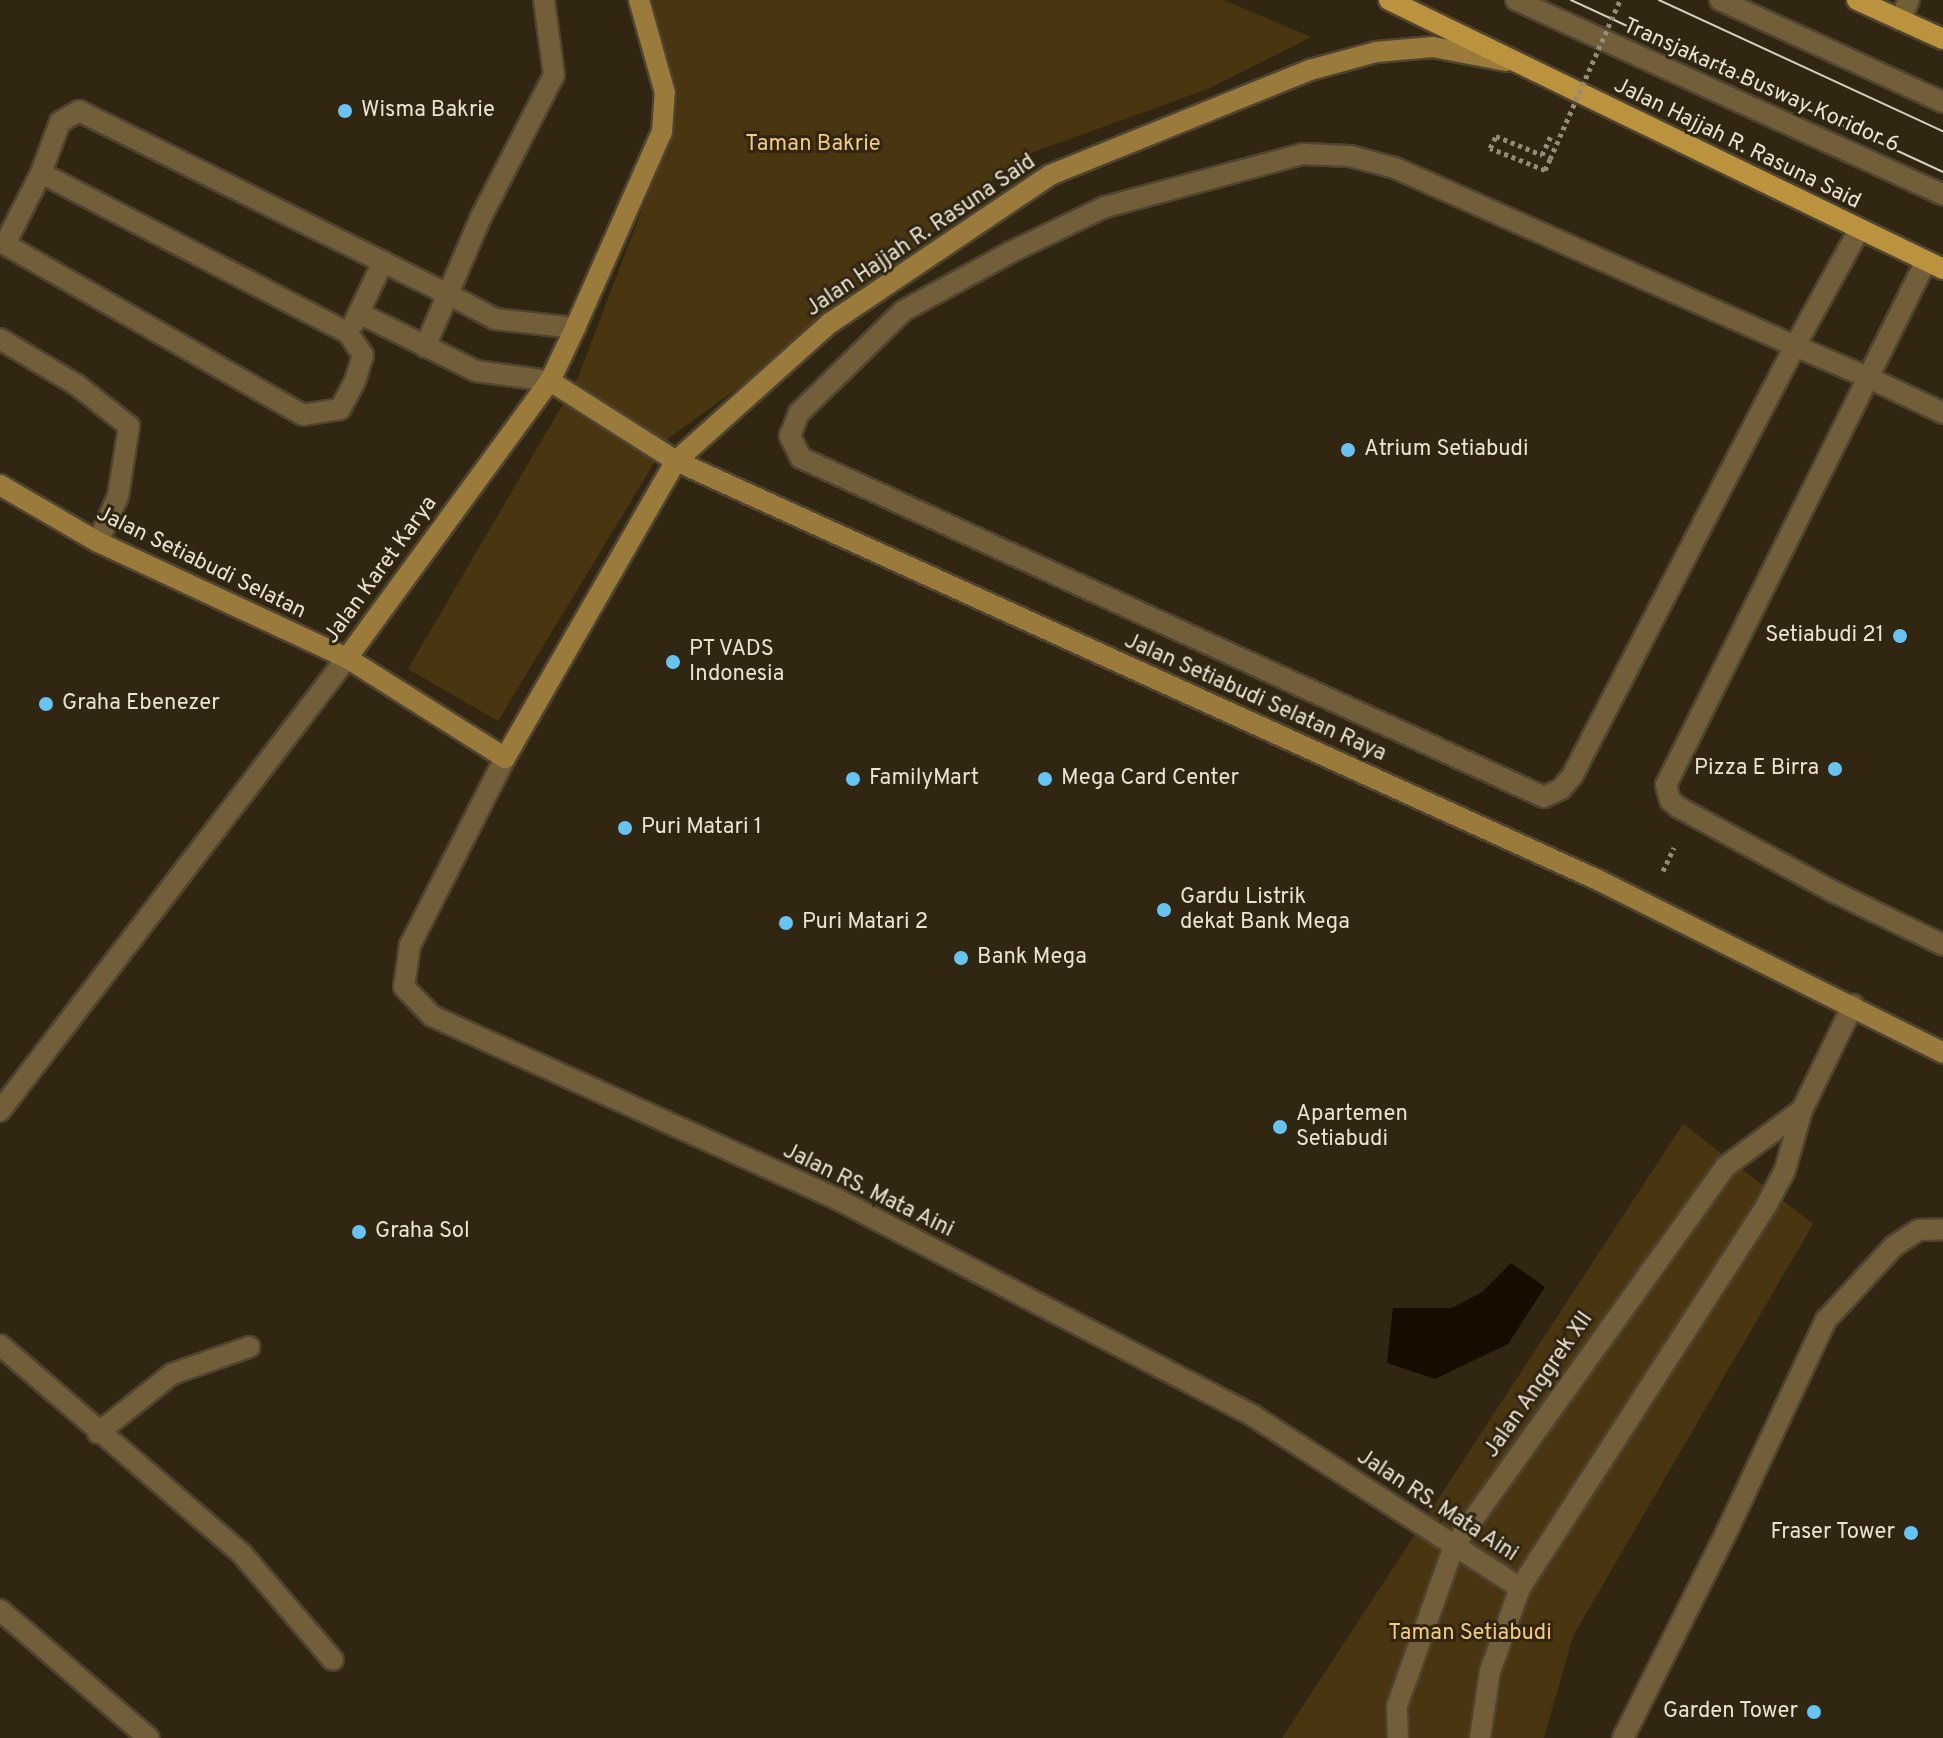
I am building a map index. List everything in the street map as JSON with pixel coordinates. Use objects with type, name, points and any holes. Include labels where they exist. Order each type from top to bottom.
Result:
[{"type":"main road","name":"Jalan Hajjah R. Rasuna Said","points":[[1389,0],[1935,265]]},
{"type":"main road","points":[[1857,0],[1943,39]]},
{"type":"street","points":[[425,347],[480,219],[554,75],[544,0]]},
{"type":"street","name":"Jalan Karet Karya","points":[[0,1111],[347,658],[550,381],[662,132],[665,93],[639,0]]},
{"type":"street","name":"Transjakarta Busway Koridor 6","points":[[1516,0],[1943,195]]},
{"type":"street","points":[[1720,0],[1943,102]]},
{"type":"street","points":[[1900,20],[1909,0]]},
{"type":"street","name":"Jalan Hajjah R. Rasuna Said","points":[[505,758],[676,461],[830,323],[1050,175],[1310,70],[1376,52],[1433,47],[1510,61]]},
{"type":"street","points":[[41,173],[348,333],[363,355],[355,381],[340,409],[303,415],[3,247],[41,173],[60,122],[79,111],[495,319],[575,328]]},
{"type":"street","points":[[1859,230],[1795,346],[1573,775],[1561,789],[1544,797],[801,458],[790,436],[799,413],[903,311],[1011,252],[1105,207],[1303,154],[1350,156],[1395,168],[1795,346],[1867,377],[1943,413]]},
{"type":"street","points":[[348,333],[383,262]]},
{"type":"street","points":[[1935,265],[1867,377],[1666,785],[1670,800],[1678,807],[1834,892],[1943,945]]},
{"type":"street","points":[[359,313],[476,371],[550,381]]},
{"type":"street","points":[[0,339],[77,385],[129,426],[118,496],[98,542]]},
{"type":"street","name":"Jalan Setiabudi Selatan Raya","points":[[550,381],[676,461],[1598,880],[1853,1005],[1943,1053]]},
{"type":"street","name":"Jalan Setiabudi Selatan","points":[[0,485],[98,542],[347,658],[505,758]]},
{"type":"street","name":"Jalan RS. Mata Aini","points":[[505,758],[410,945],[404,987],[432,1016],[837,1199],[1252,1415],[1520,1588]]},
{"type":"street","name":"Jalan Anggrek XII","points":[[1480,1738],[1490,1671],[1520,1588],[1767,1204],[1785,1170],[1802,1110],[1853,1005]]},
{"type":"street","name":"Jalan Anggrek XII","points":[[1398,1738],[1397,1706],[1454,1546],[1725,1167],[1802,1110]]},
{"type":"street","points":[[1623,1738],[1729,1527],[1826,1320],[1894,1246],[1919,1230],[1943,1229]]},
{"type":"street","points":[[0,1345],[98,1433],[243,1555],[333,1660]]},
{"type":"street","points":[[98,1433],[172,1374],[249,1347]]},
{"type":"street","points":[[0,1610],[149,1738]]},
{"type":"path","points":[[1552,134],[1542,155],[1496,136],[1490,148],[1545,170],[1620,0]]},
{"type":"green space","name":"Taman Bakrie","points":[[643,0],[1223,0],[1311,37],[1205,90],[1020,157],[842,312],[669,438],[498,721],[408,669],[577,380],[669,139]]},
{"type":"green space","name":"Taman Setiabudi","points":[[1683,1124],[1813,1224],[1573,1636],[1544,1738],[1282,1738]]},
{"type":"shaded area","points":[[1511,1263],[1545,1287],[1508,1344],[1435,1379],[1387,1363],[1393,1308],[1452,1308],[1482,1292]]},
{"type":"tram line","points":[[1571,0],[1943,172]]},
{"type":"tram line","points":[[1659,0],[1943,131]]},
{"type":"place","name":"Wisma Bakrie","points":[[345,111]]},
{"type":"place","name":"Atrium Setiabudi","points":[[1348,450]]},
{"type":"place","name":"Setiabudi 21","points":[[1900,636]]},
{"type":"place","name":"PT VADS Indonesia","points":[[673,662]]},
{"type":"place","name":"Graha Ebenezer","points":[[46,704]]},
{"type":"place","name":"Pizza E Birra","points":[[1835,769]]},
{"type":"place","name":"FamilyMart","points":[[853,779]]},
{"type":"place","name":"Mega Card Center","points":[[1045,779]]},
{"type":"place","name":"Puri Matari 1","points":[[625,828]]},
{"type":"place","name":"Gardu Listrik dekat Bank Mega","points":[[1164,910]]},
{"type":"place","name":"Puri Matari 2","points":[[786,923]]},
{"type":"place","name":"Bank Mega","points":[[961,958]]},
{"type":"place","name":"Apartemen Setiabudi","points":[[1280,1127]]},
{"type":"place","name":"Graha Sol","points":[[359,1232]]},
{"type":"place","name":"Fraser Tower","points":[[1911,1533]]},
{"type":"place","name":"Garden Tower","points":[[1814,1712]]}]
